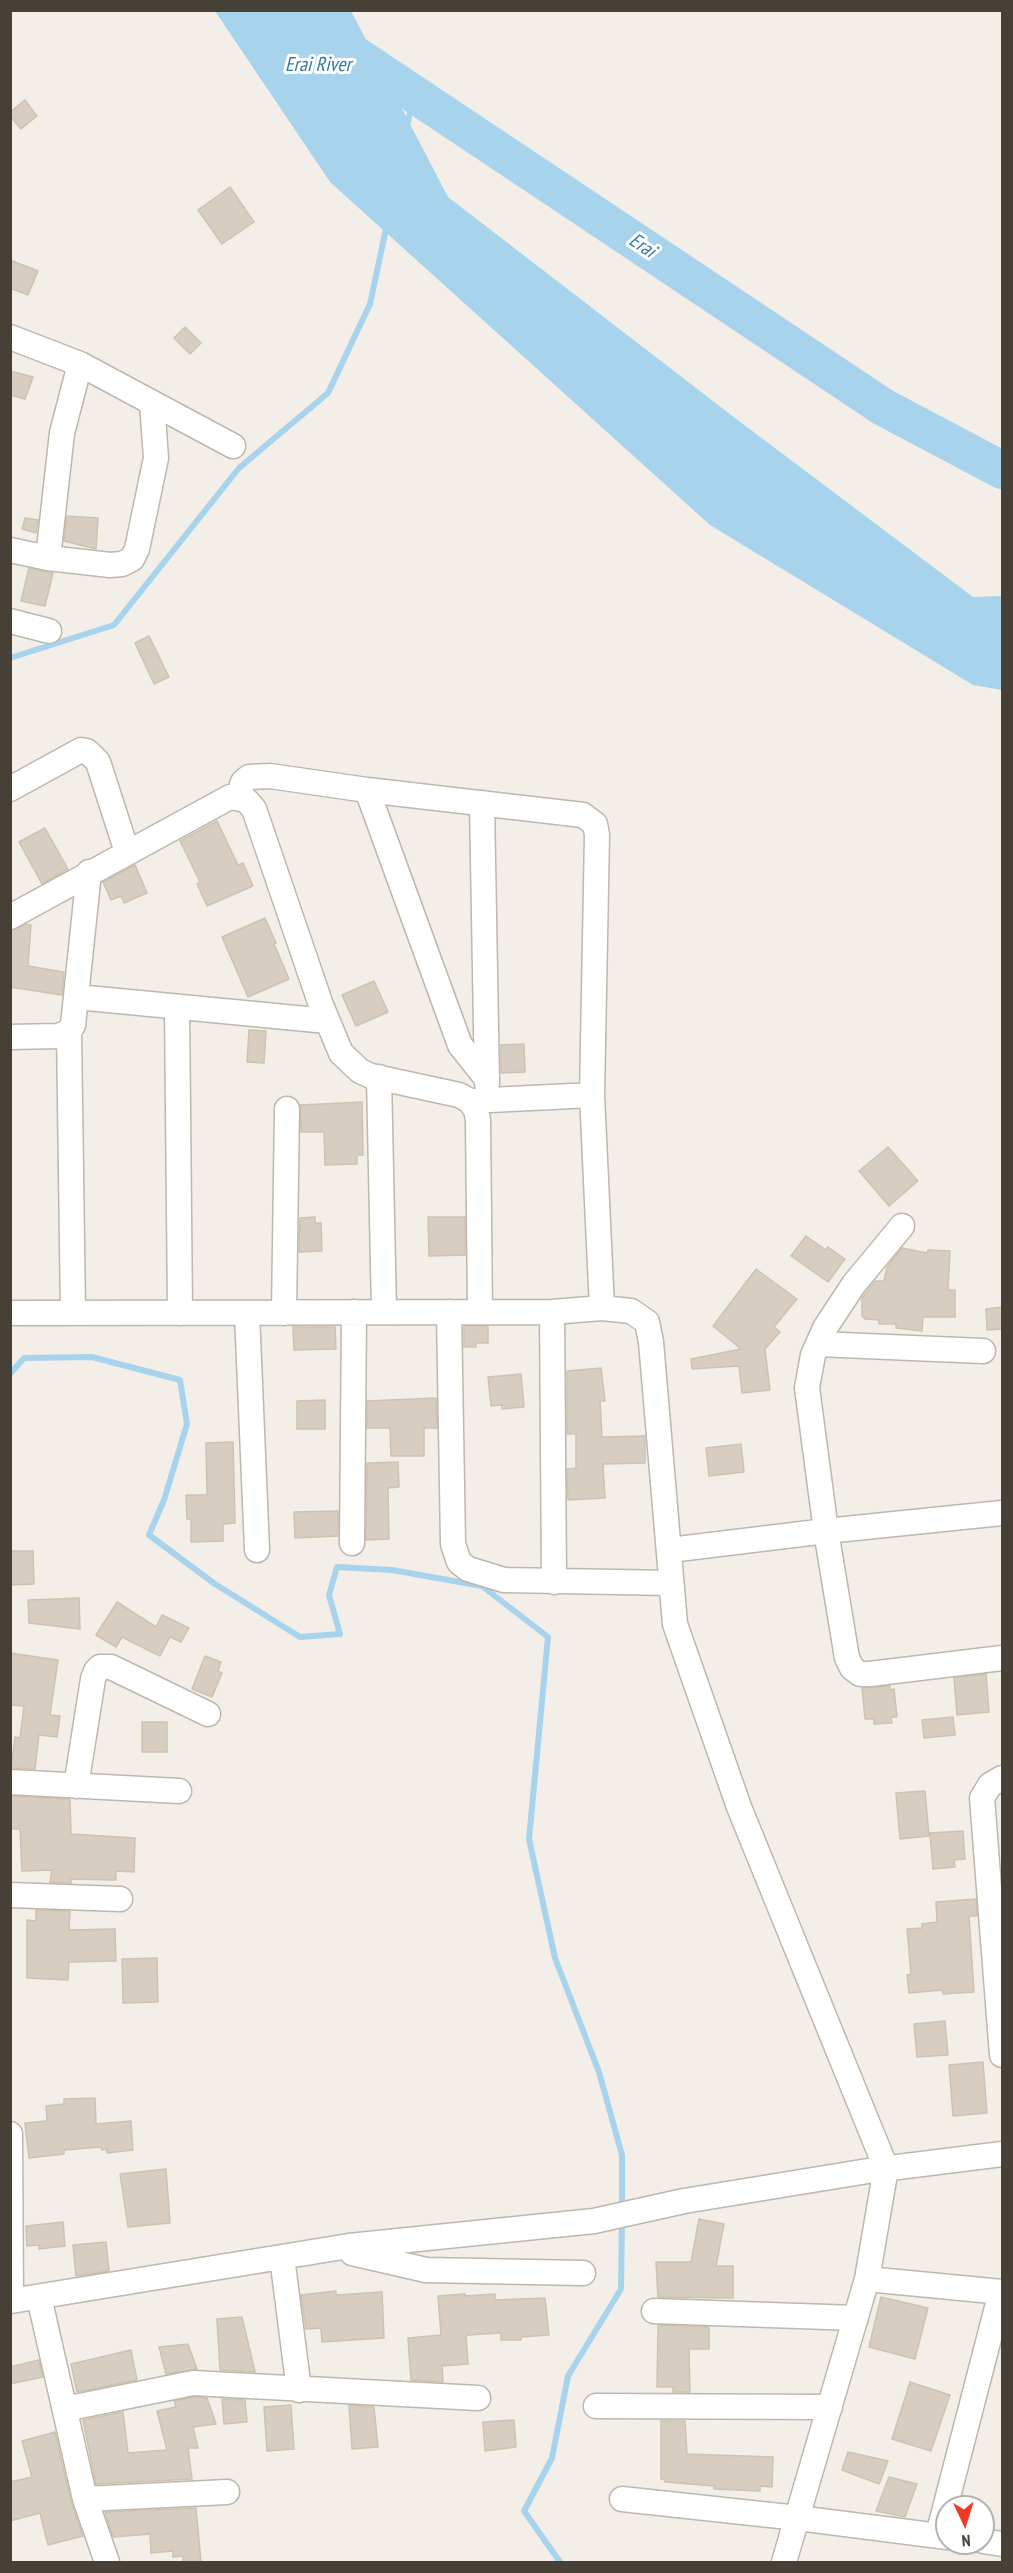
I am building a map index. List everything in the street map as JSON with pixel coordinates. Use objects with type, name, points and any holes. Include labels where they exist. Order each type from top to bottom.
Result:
[{"type":"street","points":[[10,337],[80,364],[233,446]]},
{"type":"street","points":[[48,558],[62,433],[80,364]]},
{"type":"street","points":[[10,550],[48,558],[110,565],[122,564],[132,559],[137,549],[156,458],[152,403]]},
{"type":"street","points":[[10,621],[49,631]]},
{"type":"street","points":[[10,789],[81,750],[87,751],[98,762],[128,852]]},
{"type":"street","points":[[238,797],[243,782],[249,777],[262,776],[583,815],[595,824],[597,835],[592,1095],[602,1308]]},
{"type":"street","points":[[367,790],[460,1045],[482,1093]]},
{"type":"street","points":[[10,917],[230,797],[238,797],[246,800],[254,809],[327,1021],[346,1058],[360,1071],[459,1095],[482,1093],[592,1095]]},
{"type":"street","points":[[480,1312],[478,1120],[476,1110],[482,1093],[482,803]]},
{"type":"street","points":[[73,1313],[69,1031],[75,1018],[89,872]]},
{"type":"street","points":[[76,997],[327,1021]]},
{"type":"street","points":[[177,1006],[180,1313]]},
{"type":"street","points":[[10,1037],[59,1036],[69,1031]]},
{"type":"street","points":[[379,1077],[384,1312]]},
{"type":"street","points":[[284,1312],[287,1109]]},
{"type":"street","points":[[902,1226],[854,1284],[825,1328],[813,1355],[807,1388],[826,1531],[847,1658],[852,1668],[860,1674],[1002,1658]]},
{"type":"street","points":[[10,1313],[552,1312],[602,1308],[636,1313],[646,1322],[649,1328],[675,1624],[739,1807],[886,2168],[867,2279],[784,2562]]},
{"type":"street","points":[[352,1543],[354,1312]]},
{"type":"street","points":[[449,1312],[453,1544],[459,1562],[468,1569],[504,1580],[671,1583]]},
{"type":"street","points":[[552,1312],[554,1582]]},
{"type":"street","points":[[246,1313],[257,1550]]},
{"type":"street","points":[[818,1344],[983,1352]]},
{"type":"street","points":[[670,1550],[1002,1513]]},
{"type":"street","points":[[76,1786],[93,1679],[100,1667],[111,1667],[208,1714]]},
{"type":"street","points":[[1002,1778],[990,1785],[982,1798],[1002,2055]]},
{"type":"street","points":[[10,1782],[179,1791]]},
{"type":"street","points":[[10,1894],[120,1899]]},
{"type":"street","points":[[10,2134],[10,2301],[335,2249],[594,2221],[684,2202],[886,2168],[1002,2154]]},
{"type":"street","points":[[335,2249],[426,2270],[583,2273]]},
{"type":"street","points":[[282,2257],[299,2390]]},
{"type":"street","points":[[867,2279],[1002,2292],[952,2495]]},
{"type":"street","points":[[39,2297],[85,2499],[107,2562]]},
{"type":"street","points":[[654,2311],[856,2318]]},
{"type":"street","points":[[65,2409],[193,2383],[478,2398]]},
{"type":"street","points":[[597,2406],[830,2407]]},
{"type":"street","points":[[85,2499],[227,2492]]},
{"type":"street","points":[[622,2499],[935,2535]]},
{"type":"water","name":"Erai River","points":[[215,11],[351,11],[448,197],[735,418],[973,597],[1002,596],[1002,690],[973,685],[710,525],[330,182]]},
{"type":"building","points":[[25,100],[37,116],[21,129],[10,116],[10,112]]},
{"type":"building","points":[[230,187],[254,222],[222,244],[198,210]]},
{"type":"building","points":[[10,260],[38,271],[28,295],[10,288]]},
{"type":"building","points":[[185,327],[201,343],[190,354],[174,338]]},
{"type":"building","points":[[10,371],[33,377],[25,399],[10,395]]},
{"type":"building","points":[[67,516],[98,518],[96,549],[64,541]]},
{"type":"building","points":[[25,518],[38,520],[36,533],[22,529]]},
{"type":"building","points":[[29,568],[53,573],[45,606],[21,601]]},
{"type":"building","points":[[149,636],[169,677],[154,684],[135,643]]},
{"type":"building","points":[[217,821],[238,865],[243,863],[253,886],[207,906],[197,884],[200,882],[180,841]]},
{"type":"building","points":[[45,828],[68,869],[42,884],[19,842]]},
{"type":"building","points":[[135,865],[147,893],[124,903],[121,896],[111,900],[103,882]]},
{"type":"building","points":[[265,918],[289,979],[248,997],[222,937]]},
{"type":"building","points":[[26,924],[31,925],[28,966],[64,972],[62,995],[10,987],[10,931]]},
{"type":"building","points":[[374,981],[388,1012],[356,1026],[342,995]]},
{"type":"building","points":[[249,1030],[266,1031],[264,1063],[247,1062]]},
{"type":"building","points":[[524,1044],[525,1072],[501,1073],[501,1045]]},
{"type":"building","points":[[362,1102],[363,1155],[357,1155],[357,1164],[325,1165],[324,1132],[301,1132],[300,1105]]},
{"type":"building","points":[[888,1147],[918,1181],[889,1206],[859,1171]]},
{"type":"building","points":[[315,1217],[315,1223],[321,1223],[322,1251],[299,1252],[300,1218]]},
{"type":"building","points":[[428,1217],[465,1217],[465,1255],[429,1256]]},
{"type":"building","points":[[806,1236],[826,1250],[828,1247],[845,1259],[828,1282],[791,1256]]},
{"type":"building","points":[[902,1248],[927,1253],[928,1250],[950,1251],[948,1290],[955,1290],[955,1317],[923,1317],[922,1331],[896,1328],[896,1324],[879,1324],[879,1320],[865,1319],[862,1316],[862,1298],[875,1281],[884,1281],[887,1267]]},
{"type":"building","points":[[756,1269],[797,1299],[774,1327],[780,1332],[765,1349],[770,1390],[742,1393],[739,1366],[692,1369],[691,1359],[741,1349],[713,1326]]},
{"type":"building","points":[[1002,1307],[1002,1329],[987,1330],[986,1309]]},
{"type":"building","points":[[464,1326],[488,1326],[488,1343],[476,1343],[476,1347],[464,1347]]},
{"type":"building","points":[[293,1327],[335,1327],[336,1349],[294,1350]]},
{"type":"building","points":[[601,1368],[605,1401],[600,1401],[602,1437],[645,1436],[645,1463],[603,1464],[605,1498],[568,1500],[567,1469],[576,1468],[576,1434],[567,1434],[567,1371]]},
{"type":"building","points":[[521,1374],[524,1407],[502,1409],[502,1405],[491,1406],[488,1377]]},
{"type":"building","points":[[436,1398],[437,1428],[424,1428],[424,1456],[391,1456],[390,1428],[367,1428],[367,1401]]},
{"type":"building","points":[[325,1400],[325,1429],[297,1429],[297,1401]]},
{"type":"building","points":[[233,1442],[235,1523],[223,1524],[223,1541],[191,1542],[191,1519],[187,1519],[186,1495],[207,1495],[206,1443]]},
{"type":"building","points":[[741,1444],[744,1472],[709,1476],[706,1448]]},
{"type":"building","points":[[398,1462],[399,1487],[388,1488],[389,1539],[366,1540],[367,1463]]},
{"type":"building","points":[[338,1511],[338,1536],[295,1538],[294,1512]]},
{"type":"building","points":[[10,1551],[33,1551],[34,1584],[10,1585]]},
{"type":"building","points":[[79,1598],[80,1629],[29,1623],[28,1600]]},
{"type":"building","points":[[117,1602],[156,1627],[162,1615],[189,1628],[181,1642],[170,1637],[160,1656],[122,1637],[116,1647],[96,1635]]},
{"type":"building","points":[[10,1653],[58,1660],[50,1715],[60,1716],[57,1737],[39,1735],[35,1769],[11,1768],[15,1737],[20,1738],[24,1706],[10,1705]]},
{"type":"building","points":[[205,1656],[221,1662],[218,1671],[222,1673],[212,1697],[192,1689]]},
{"type":"building","points":[[986,1674],[989,1712],[957,1715],[954,1678]]},
{"type":"building","points":[[890,1686],[890,1690],[894,1689],[897,1717],[891,1717],[892,1723],[874,1724],[874,1719],[865,1719],[862,1688]]},
{"type":"building","points":[[953,1717],[955,1735],[924,1738],[922,1720]]},
{"type":"building","points":[[142,1722],[167,1722],[167,1752],[142,1752]]},
{"type":"building","points":[[925,1791],[929,1836],[900,1839],[896,1793]]},
{"type":"building","points":[[10,1796],[70,1799],[71,1834],[135,1838],[134,1872],[116,1871],[116,1880],[71,1879],[71,1883],[50,1882],[52,1870],[22,1871],[20,1829],[10,1829]]},
{"type":"building","points":[[963,1831],[965,1859],[954,1860],[955,1867],[933,1869],[930,1833]]},
{"type":"building","points":[[976,1899],[977,1916],[969,1916],[974,1992],[943,1994],[942,1990],[909,1993],[907,1975],[911,1974],[907,1929],[922,1928],[922,1924],[937,1922],[936,1902]]},
{"type":"building","points":[[36,1910],[70,1911],[69,1930],[115,1929],[116,1961],[69,1962],[68,1980],[27,1978],[27,1920],[36,1921]]},
{"type":"building","points":[[157,1958],[158,2002],[123,2003],[122,1959]]},
{"type":"building","points":[[945,2021],[948,2055],[917,2057],[914,2024]]},
{"type":"building","points":[[983,2062],[987,2113],[953,2116],[949,2065]]},
{"type":"building","points":[[95,2098],[96,2124],[131,2121],[133,2150],[107,2153],[107,2149],[102,2150],[101,2147],[64,2150],[64,2154],[29,2158],[25,2123],[47,2121],[46,2106],[64,2104],[64,2099]]},
{"type":"building","points":[[166,2169],[170,2223],[128,2227],[120,2174]]},
{"type":"building","points":[[699,2219],[724,2224],[716,2266],[733,2266],[733,2298],[658,2297],[656,2262],[691,2262]]},
{"type":"building","points":[[63,2222],[65,2246],[39,2249],[39,2245],[27,2246],[26,2226]]},
{"type":"building","points":[[106,2242],[109,2271],[76,2276],[73,2245]]},
{"type":"building","points":[[336,2291],[336,2295],[382,2292],[384,2338],[322,2342],[321,2328],[306,2329],[301,2295]]},
{"type":"building","points":[[465,2294],[465,2296],[495,2294],[495,2300],[545,2298],[549,2335],[521,2337],[521,2340],[501,2340],[501,2333],[468,2335],[466,2336],[468,2364],[442,2366],[443,2382],[411,2380],[408,2338],[441,2335],[438,2296]]},
{"type":"building","points":[[881,2297],[928,2308],[915,2359],[869,2347]]},
{"type":"building","points":[[242,2317],[255,2372],[220,2370],[217,2319]]},
{"type":"building","points":[[658,2325],[709,2327],[709,2349],[689,2349],[690,2392],[673,2392],[673,2387],[657,2387]]},
{"type":"building","points":[[188,2344],[197,2369],[166,2374],[159,2347]]},
{"type":"building","points":[[131,2350],[137,2380],[77,2392],[71,2364]]},
{"type":"building","points":[[39,2360],[43,2377],[10,2384],[10,2367]]},
{"type":"building","points":[[910,2382],[950,2395],[931,2451],[892,2439]]},
{"type":"building","points":[[194,2397],[207,2398],[216,2424],[193,2427],[198,2448],[188,2448],[192,2479],[96,2484],[83,2420],[123,2412],[128,2453],[167,2450],[157,2411],[176,2407],[174,2401]]},
{"type":"building","points":[[222,2399],[245,2400],[247,2422],[224,2424]]},
{"type":"building","points":[[291,2405],[294,2449],[267,2451],[264,2407]]},
{"type":"building","points":[[349,2405],[374,2407],[378,2447],[352,2449]]},
{"type":"building","points":[[514,2420],[516,2447],[485,2451],[483,2422]]},
{"type":"building","points":[[661,2421],[685,2421],[687,2454],[773,2457],[772,2487],[760,2486],[760,2491],[714,2489],[714,2486],[665,2482],[661,2479]]},
{"type":"building","points":[[55,2432],[71,2502],[83,2536],[48,2545],[40,2513],[10,2521],[10,2482],[32,2477],[22,2441]]},
{"type":"building","points":[[848,2452],[888,2461],[879,2484],[842,2470]]},
{"type":"building","points":[[889,2477],[917,2484],[905,2517],[876,2511]]},
{"type":"building","points":[[196,2508],[201,2562],[183,2562],[183,2556],[173,2557],[173,2551],[151,2553],[150,2534],[113,2537],[105,2512]]},
{"type":"waterway","name":"Erai","points":[[288,10],[883,407],[1002,470]]},
{"type":"waterway","points":[[407,126],[414,95]]},
{"type":"waterway","points":[[10,658],[114,625],[239,468],[328,393],[370,304],[387,224]]},
{"type":"waterway","points":[[10,1374],[24,1358],[92,1357],[180,1380],[187,1424],[164,1500],[149,1535],[215,1584],[300,1637],[340,1634],[329,1595],[337,1567],[392,1570],[482,1586],[548,1637],[529,1839],[555,1958],[599,2072],[622,2155],[622,2209]]},
{"type":"waterway","points":[[560,2562],[524,2511],[552,2458],[568,2376],[621,2289],[622,2220]]}]
